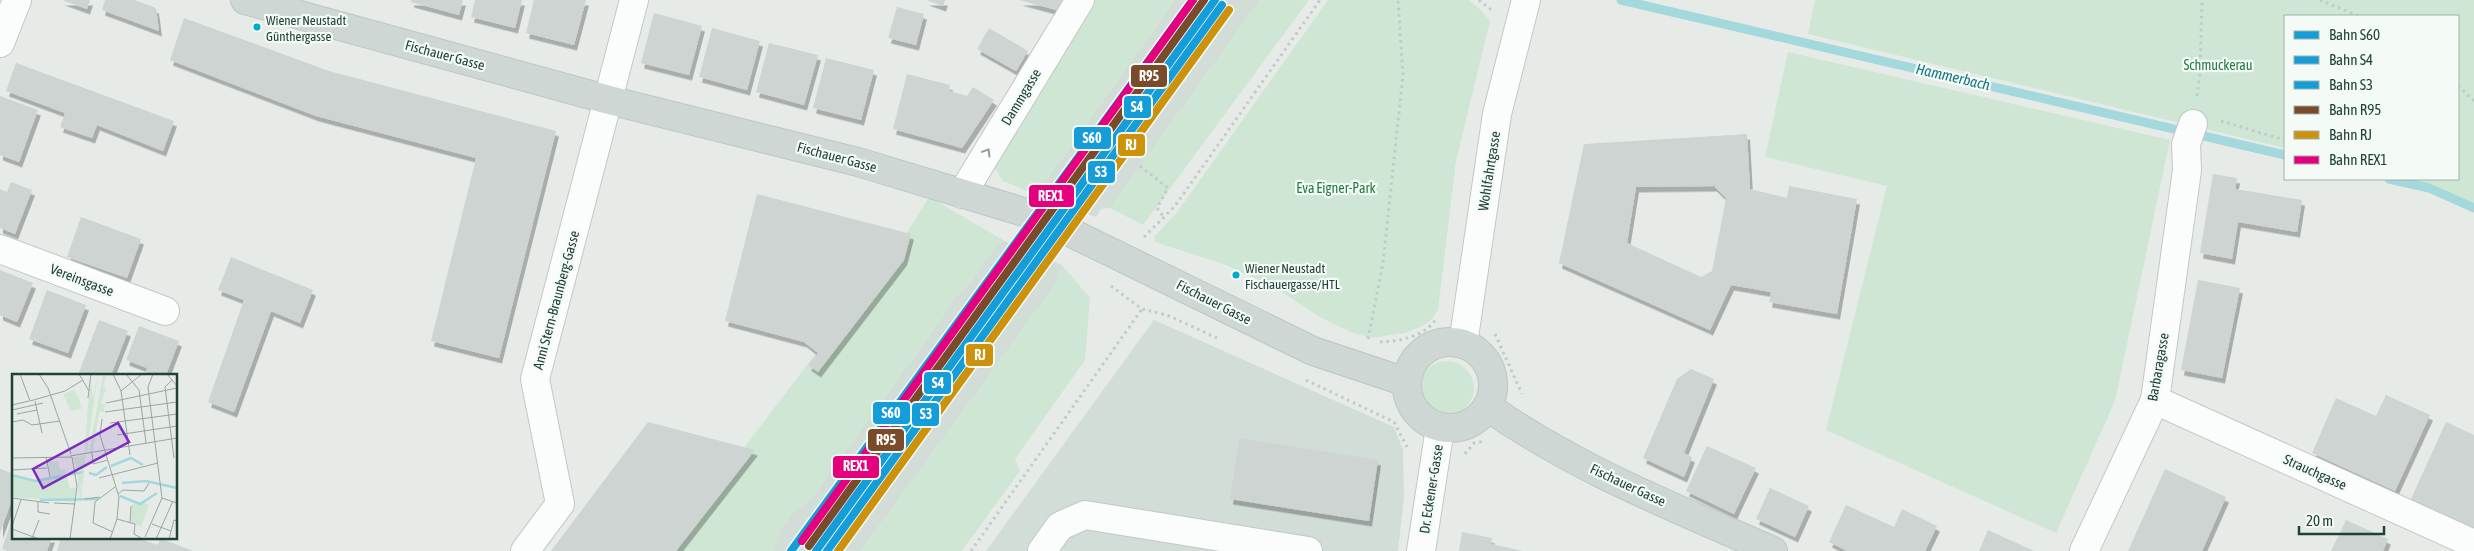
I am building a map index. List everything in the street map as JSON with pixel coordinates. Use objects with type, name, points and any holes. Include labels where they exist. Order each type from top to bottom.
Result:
[{"type":"main road","name":"Fischauer Gasse","points":[[244,0],[609,100],[858,162],[1036,216],[1204,295],[1313,350],[1406,382]]},
{"type":"main road","points":[[1449,342],[1463,344],[1476,350],[1492,370],[1494,383],[1488,407],[1482,416],[1470,425],[1456,429],[1440,428],[1429,423],[1417,413],[1410,401],[1406,382],[1412,364],[1419,354],[1433,346],[1449,342]]},
{"type":"main road","name":"Fischauer Gasse","points":[[1488,407],[1552,448],[1620,483],[1773,551]]},
{"type":"street","points":[[0,43],[17,0]]},
{"type":"street","name":"Anni Stern-Braunberg-Gasse","points":[[525,551],[560,504],[535,379],[634,0]]},
{"type":"street","name":"Dammgasse","points":[[962,194],[1080,0]]},
{"type":"street","name":"Wohlfahrtgasse","points":[[1463,344],[1497,114],[1526,0]]},
{"type":"street","name":"Barbaragasse","points":[[2084,551],[2155,400],[2190,138]]},
{"type":"street","name":"Vereinsgasse","points":[[0,249],[165,311]]},
{"type":"street","name":"Strauchgasse","points":[[2155,400],[2474,544]]},
{"type":"street","name":"Dr. Eckener-Gasse","points":[[1421,551],[1440,428]]},
{"type":"street","points":[[1042,551],[1060,526],[1084,515],[1308,551]]},
{"type":"path","points":[[1142,240],[1163,216],[1175,206],[1320,0]]},
{"type":"path","points":[[1398,0],[1403,75],[1383,263],[1367,343],[1400,341],[1418,335],[1435,321],[1440,310],[1467,316]]},
{"type":"path","points":[[2202,0],[2200,73],[2190,138],[2284,140]]},
{"type":"path","points":[[2320,0],[2357,15]]},
{"type":"path","points":[[2459,87],[2474,102]]},
{"type":"path","points":[[1140,166],[1168,188],[1157,208],[1163,216]]},
{"type":"path","points":[[1106,282],[1142,309],[1167,315]]},
{"type":"path","points":[[971,551],[1142,309]]},
{"type":"shaded area","points":[[1175,0],[1260,0],[1110,208],[1101,209],[1096,217],[1036,195]]},
{"type":"shaded area","points":[[1005,241],[1062,265],[1057,282],[861,551],[773,551],[781,529],[794,511],[809,501],[940,321],[956,296],[970,283],[997,244]]},
{"type":"shaded area","points":[[1154,320],[1394,427],[1403,450],[1404,497],[1398,551],[986,551]]},
{"type":"green space","points":[[1077,0],[1175,0],[1036,195],[1003,181],[996,170],[992,133]]},
{"type":"green space","points":[[1260,0],[1309,0],[1143,225],[1110,208]]},
{"type":"green space","name":"Eva Eigner-Park","points":[[1328,0],[1469,0],[1490,21],[1456,161],[1438,310],[1432,319],[1422,326],[1405,333],[1370,338],[1348,331],[1320,317],[1274,287],[1226,265],[1155,242],[1154,237],[1178,211]]},
{"type":"green space","name":"Schmuckerau","points":[[1815,0],[2474,0],[2474,211],[2401,180],[2459,180],[2459,15],[2284,15],[2284,148],[1808,34]]},
{"type":"green space","points":[[1788,52],[2170,140],[2115,401],[2056,533],[1826,430],[1887,186],[1765,157]]},
{"type":"green space","points":[[929,197],[1005,241],[997,244],[970,283],[956,296],[940,321],[809,501],[794,511],[781,529],[773,551],[665,551],[901,242]]},
{"type":"green space","points":[[1062,265],[1090,298],[1085,360],[1015,459],[1020,471],[962,551],[861,551],[1057,282]]},
{"type":"green space","points":[[1442,361],[1452,361],[1462,365],[1470,373],[1474,388],[1470,403],[1462,411],[1452,415],[1442,415],[1432,411],[1424,403],[1420,393],[1420,383],[1424,373],[1432,365]]},
{"type":"building","points":[[62,0],[90,0],[87,9]]},
{"type":"building","points":[[105,0],[134,0],[156,8],[159,31],[102,10]]},
{"type":"building","points":[[411,0],[463,0],[459,15],[411,2]]},
{"type":"building","points":[[475,0],[522,0],[515,28],[471,17]]},
{"type":"building","points":[[534,0],[586,0],[574,45],[526,33]]},
{"type":"building","points":[[926,0],[945,0],[943,6]]},
{"type":"building","points":[[1019,0],[1067,0],[1060,11]]},
{"type":"building","points":[[897,7],[924,14],[916,45],[888,38]]},
{"type":"building","points":[[654,13],[702,26],[689,75],[641,63]]},
{"type":"building","points":[[184,18],[329,71],[556,131],[499,358],[431,341],[476,158],[316,116],[170,60]]},
{"type":"building","points":[[712,28],[760,41],[747,90],[699,77]]},
{"type":"building","points":[[989,28],[1028,51],[1016,71],[977,49]]},
{"type":"building","points":[[769,43],[818,55],[804,105],[756,92]]},
{"type":"building","points":[[826,58],[874,70],[861,120],[813,108]]},
{"type":"building","points":[[16,63],[174,121],[163,151],[97,125],[92,138],[60,127],[65,113],[6,91]]},
{"type":"building","points":[[907,74],[950,85],[949,91],[967,96],[973,87],[994,100],[962,148],[893,129]]},
{"type":"building","points":[[0,96],[38,110],[19,162],[0,155]]},
{"type":"building","points":[[1747,134],[1750,189],[1787,198],[1789,186],[1857,199],[1837,314],[1769,302],[1771,292],[1731,285],[1710,330],[1559,263],[1584,144]],"holes":[[[1714,186],[1726,198],[1712,271],[1701,277],[1627,243],[1636,187]]]},
{"type":"building","points":[[2213,174],[2237,178],[2235,189],[2302,200],[2297,232],[2238,222],[2232,259],[2200,253]]},
{"type":"building","points":[[11,182],[32,190],[15,234],[0,228],[0,189],[7,192]]},
{"type":"building","points":[[757,194],[911,234],[904,260],[818,372],[808,365],[818,353],[804,342],[725,321]]},
{"type":"building","points":[[81,217],[141,239],[127,278],[67,257]]},
{"type":"building","points":[[231,257],[313,290],[300,323],[271,311],[234,412],[208,402],[244,300],[218,290]]},
{"type":"building","points":[[0,270],[33,283],[17,322],[0,315]]},
{"type":"building","points":[[2198,280],[2240,288],[2222,378],[2181,370]]},
{"type":"building","points":[[47,290],[86,305],[68,353],[29,339]]},
{"type":"building","points":[[99,320],[128,331],[111,374],[78,374]]},
{"type":"building","points":[[139,326],[179,341],[166,374],[145,374],[147,368],[126,360]]},
{"type":"building","points":[[1691,369],[1714,379],[1684,453],[1692,457],[1684,477],[1643,458],[1677,379]]},
{"type":"building","points":[[2386,395],[2430,415],[2395,491],[2312,453],[2336,398],[2376,416]]},
{"type":"building","points":[[648,422],[755,450],[676,551],[551,551]]},
{"type":"building","points":[[2446,422],[2474,435],[2474,531],[2410,501]]},
{"type":"building","points":[[1239,438],[1378,460],[1369,521],[1230,499]]},
{"type":"building","points":[[1707,446],[1756,468],[1734,514],[1686,491]]},
{"type":"building","points":[[0,469],[12,473],[12,500],[0,533]]},
{"type":"building","points":[[2165,469],[2226,497],[2202,551],[2128,551]]},
{"type":"building","points":[[1770,488],[1809,506],[1795,537],[1756,519]]},
{"type":"building","points":[[1846,505],[1894,527],[1902,509],[1937,526],[1925,551],[1847,551],[1829,542]]},
{"type":"building","points":[[12,519],[12,538],[52,538],[47,551],[9,551],[2,549]]},
{"type":"building","points":[[2346,520],[2388,539],[2383,551],[2331,551]]},
{"type":"building","points":[[1988,530],[2034,551],[1979,551]]},
{"type":"building","points":[[1462,532],[1492,538],[1491,544],[1523,551],[1459,551]]},
{"type":"building","points":[[61,538],[137,538],[158,545],[160,538],[193,551],[57,551]]},
{"type":"waterway","name":"Hammerbach","points":[[1621,0],[2284,155]]},
{"type":"waterway","name":"Hammerbach","points":[[2393,180],[2429,188],[2474,208]]},
{"type":"rail line","name":"S60","points":[[791,551],[1193,0]]},
{"type":"rail line","name":"REX1","points":[[802,541],[1193,0]]},
{"type":"rail line","name":"R95","points":[[809,546],[1204,0]]},
{"type":"rail line","name":"S4","points":[[816,551],[1215,0]]},
{"type":"rail line","name":"S3","points":[[827,551],[1222,5]]},
{"type":"rail line","name":"RJ","points":[[838,551],[1229,10]]},
{"type":"place","name":"Wiener Neustadt Günthergasse","points":[[257,27]]},
{"type":"place","name":"Wiener Neustadt Fischauergasse/HTL","points":[[1236,275]]}]
